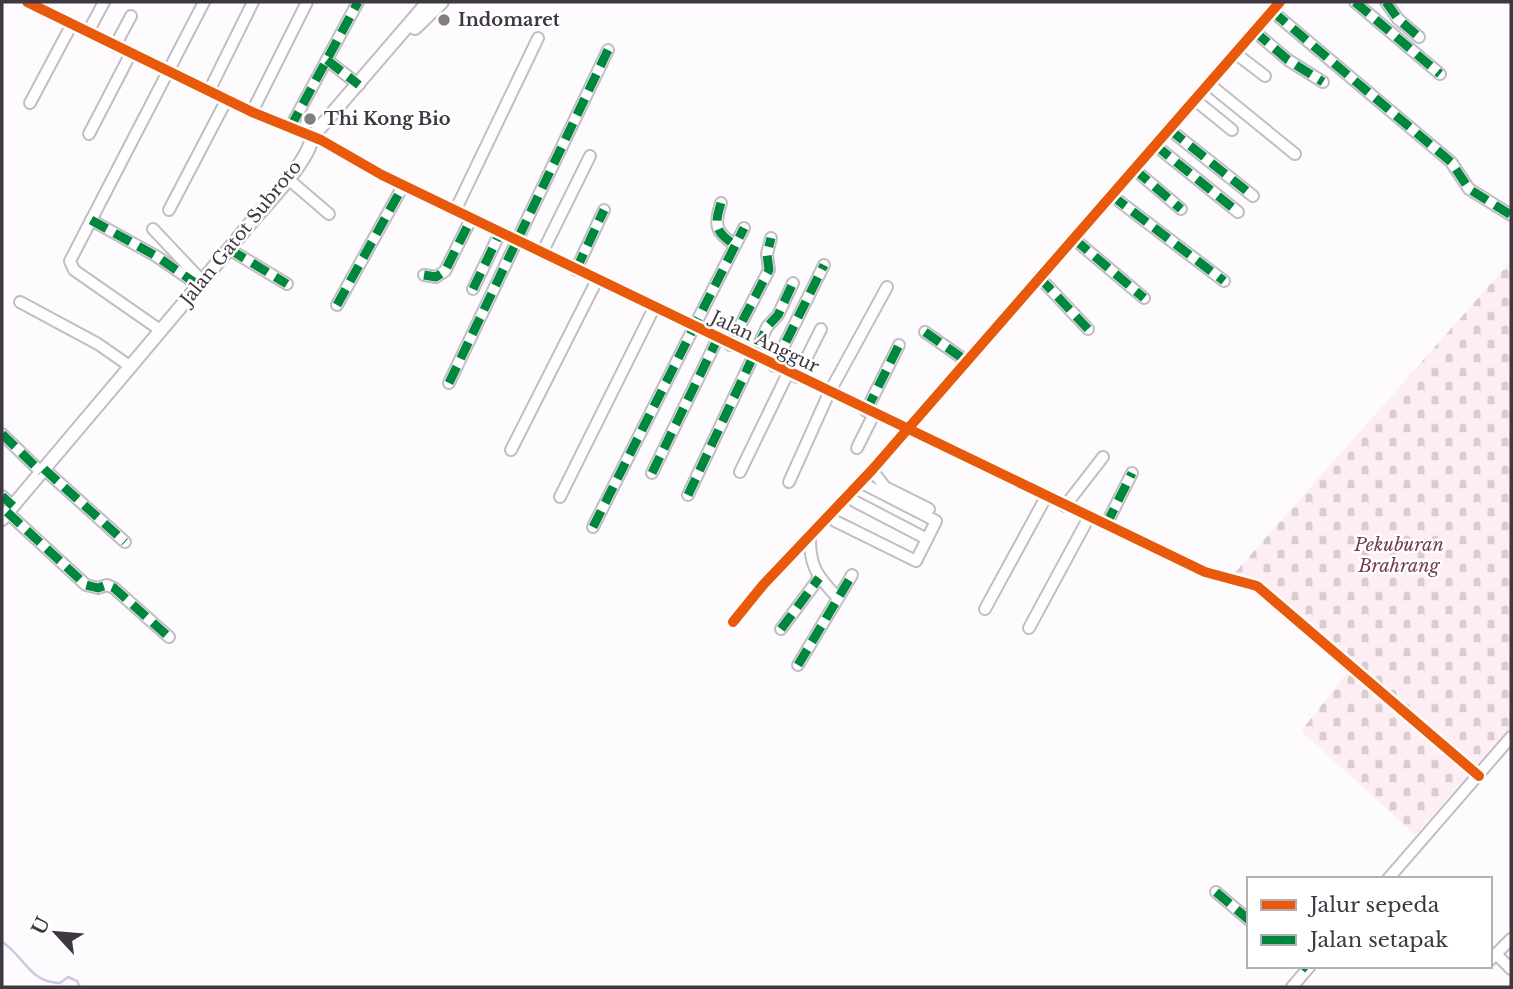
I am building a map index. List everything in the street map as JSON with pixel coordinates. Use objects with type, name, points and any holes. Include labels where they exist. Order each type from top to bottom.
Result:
[{"type":"main road","name":"Jalan Gatot Subroto","points":[[7,512],[229,249],[428,2]]},
{"type":"main road","points":[[315,141],[396,42],[442,2]]},
{"type":"street","name":"Jalan Anggur","points":[[27,2],[1046,497],[1205,572],[1257,586],[1479,776]]},
{"type":"street","points":[[88,32],[104,2]]},
{"type":"street","points":[[160,330],[71,265],[71,258],[204,2]]},
{"type":"street","points":[[209,91],[253,2]]},
{"type":"street","points":[[252,112],[307,2]]},
{"type":"street","points":[[290,128],[358,2]]},
{"type":"street","points":[[733,622],[810,534],[872,470],[965,360],[1280,2]]},
{"type":"street","points":[[1355,2],[1440,74]]},
{"type":"street","points":[[1385,2],[1398,19],[1419,37]]},
{"type":"street","points":[[1272,11],[1451,162],[1469,188],[1511,215]]},
{"type":"street","points":[[115,46],[131,16]]},
{"type":"street","points":[[30,103],[72,24]]},
{"type":"street","points":[[1254,31],[1288,60],[1323,82]]},
{"type":"street","points":[[455,211],[538,38]]},
{"type":"street","points":[[449,383],[608,50]]},
{"type":"street","points":[[89,134],[131,53]]},
{"type":"street","points":[[1235,53],[1265,76]]},
{"type":"street","points":[[327,61],[359,85]]},
{"type":"street","points":[[1209,84],[1295,153]]},
{"type":"street","points":[[169,210],[226,99]]},
{"type":"street","points":[[1195,100],[1232,130]]},
{"type":"street","points":[[1169,129],[1252,196]]},
{"type":"street","points":[[1155,145],[1238,212]]},
{"type":"street","points":[[542,253],[590,156]]},
{"type":"street","points":[[1135,169],[1181,209]]},
{"type":"street","points":[[287,178],[329,214]]},
{"type":"street","points":[[337,305],[403,186]]},
{"type":"street","points":[[1111,195],[1224,281]]},
{"type":"street","points":[[721,203],[714,224],[717,231],[734,245]]},
{"type":"street","points":[[576,270],[604,210]]},
{"type":"street","points":[[424,275],[436,277],[445,271],[471,219]]},
{"type":"street","points":[[91,220],[200,283]]},
{"type":"street","points":[[593,527],[744,228]]},
{"type":"street","points":[[153,229],[200,283]]},
{"type":"street","points":[[472,289],[500,233]]},
{"type":"street","points":[[730,345],[769,270],[766,254],[771,238]]},
{"type":"street","points":[[1074,239],[1144,298]]},
{"type":"street","points":[[229,249],[287,284]]},
{"type":"street","points":[[774,366],[824,265]]},
{"type":"street","points":[[1039,277],[1088,329]]},
{"type":"street","points":[[511,450],[597,280]]},
{"type":"street","points":[[688,495],[755,356],[766,327],[777,317],[793,283]]},
{"type":"street","points":[[789,482],[829,393],[887,287]]},
{"type":"street","points":[[20,302],[98,344],[131,367]]},
{"type":"street","points":[[560,497],[654,308]]},
{"type":"street","points":[[740,472],[792,375],[821,329]]},
{"type":"street","points":[[926,332],[965,360]]},
{"type":"street","points":[[652,473],[718,338]]},
{"type":"street","points":[[858,448],[870,412],[899,345]]},
{"type":"street","points":[[2,433],[42,471],[125,541]]},
{"type":"street","points":[[1065,506],[1103,457]]},
{"type":"street","points":[[872,470],[885,487],[929,509]]},
{"type":"street","points":[[1106,525],[1132,474]]},
{"type":"street","points":[[835,522],[916,561],[936,521],[860,482]]},
{"type":"street","points":[[2,496],[7,512],[86,585],[98,588],[107,585],[114,588],[169,637]]},
{"type":"street","points":[[985,609],[1046,497]]},
{"type":"street","points":[[854,501],[927,539]]},
{"type":"street","points":[[1029,628],[1089,517]]},
{"type":"street","points":[[810,534],[809,557],[819,578],[837,597]]},
{"type":"street","points":[[798,665],[852,575]]},
{"type":"street","points":[[781,629],[819,578]]},
{"type":"street","points":[[1390,877],[1511,737]]},
{"type":"street","points":[[1216,892],[1247,918]]},
{"type":"street","points":[[1511,939],[1493,957],[1511,969]]},
{"type":"street","points":[[1292,987],[1306,968]]},
{"type":"green space","name":"Pekuburan Brahrang","points":[[1511,261],[1511,728],[1415,835],[1301,731],[1354,664],[1261,584],[1231,577]]},
{"type":"waterway","points":[[2,942],[41,978],[60,983],[68,977],[77,981],[80,987]]},
{"type":"marked path","points":[[290,128],[358,2]]},
{"type":"marked path","points":[[1355,2],[1440,74]]},
{"type":"marked path","points":[[1386,2],[1398,19],[1419,37]]},
{"type":"marked path","points":[[1272,11],[1451,162],[1469,189],[1511,215]]},
{"type":"marked path","points":[[1254,31],[1288,60],[1323,82]]},
{"type":"marked path","points":[[449,383],[608,50]]},
{"type":"marked path","points":[[327,60],[359,85]]},
{"type":"marked path","points":[[1169,129],[1253,196]]},
{"type":"marked path","points":[[1155,145],[1238,212]]},
{"type":"marked path","points":[[1134,169],[1181,209]]},
{"type":"marked path","points":[[337,305],[403,186]]},
{"type":"marked path","points":[[1111,195],[1224,281]]},
{"type":"marked path","points":[[721,203],[717,217],[718,227],[723,236],[735,245]]},
{"type":"marked path","points":[[576,270],[604,210]]},
{"type":"marked path","points":[[424,275],[436,277],[445,271],[471,219]]},
{"type":"marked path","points":[[91,220],[156,256],[198,285]]},
{"type":"marked path","points":[[593,527],[744,228]]},
{"type":"marked path","points":[[473,289],[500,233]]},
{"type":"marked path","points":[[730,345],[769,270],[767,254],[771,238]]},
{"type":"marked path","points":[[1074,239],[1144,298]]},
{"type":"marked path","points":[[229,249],[287,284]]},
{"type":"marked path","points":[[774,366],[824,265]]},
{"type":"marked path","points":[[1039,277],[1088,329]]},
{"type":"marked path","points":[[688,495],[767,327],[778,315],[793,283]]},
{"type":"marked path","points":[[925,332],[965,360]]},
{"type":"marked path","points":[[652,473],[718,338]]},
{"type":"marked path","points":[[866,411],[899,345]]},
{"type":"marked path","points":[[2,434],[41,472]]},
{"type":"marked path","points":[[44,469],[125,542]]},
{"type":"marked path","points":[[1106,525],[1132,473]]},
{"type":"marked path","points":[[2,496],[13,506]]},
{"type":"marked path","points":[[7,512],[86,585],[98,588],[107,585],[114,588],[169,637]]},
{"type":"marked path","points":[[798,665],[852,575]]},
{"type":"marked path","points":[[781,629],[819,578]]},
{"type":"marked path","points":[[1216,892],[1247,918]]},
{"type":"cycle path","points":[[27,2],[252,112],[321,140],[382,175],[1205,572],[1257,586],[1479,776]]},
{"type":"cycle path","points":[[733,622],[763,585],[872,470],[1280,2]]},
{"type":"place","name":"Indomaret","points":[[444,20]]},
{"type":"place","name":"Thi Kong Bio","points":[[310,119]]}]
